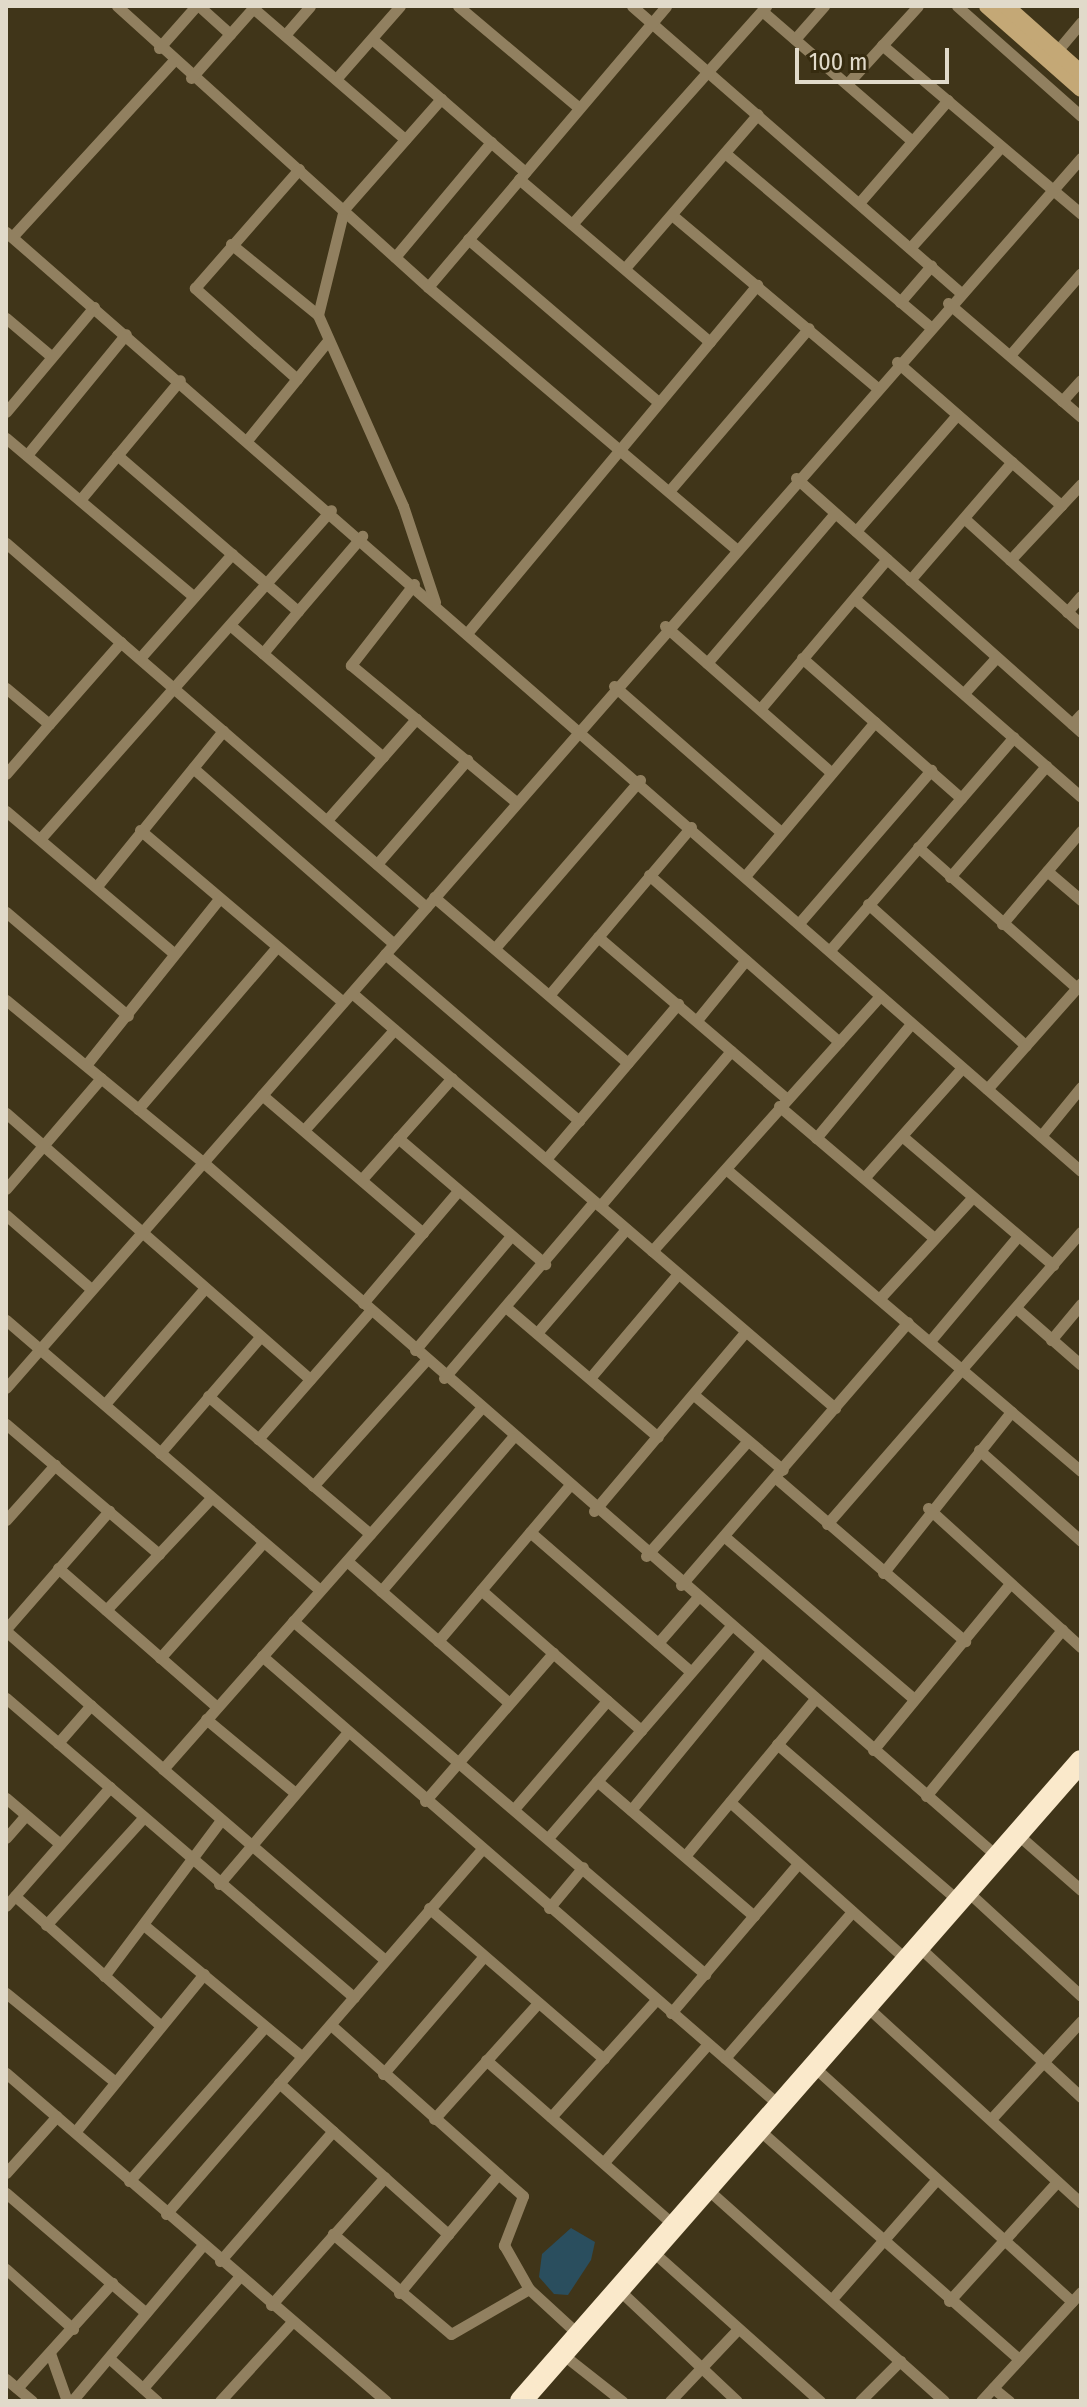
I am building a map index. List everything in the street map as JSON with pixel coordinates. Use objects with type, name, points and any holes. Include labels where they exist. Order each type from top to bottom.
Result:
[{"type":"highway","points":[[521,2401],[705,2187],[1017,1834],[1078,1773]]},
{"type":"main road","points":[[987,6],[1081,89]]},
{"type":"main road","points":[[1006,6],[1081,73]]},
{"type":"street","points":[[117,6],[191,78],[299,169],[428,287],[734,547]]},
{"type":"street","points":[[159,48],[198,6],[230,34]]},
{"type":"street","points":[[285,35],[310,6]]},
{"type":"street","points":[[336,79],[400,6]]},
{"type":"street","points":[[458,6],[579,108]]},
{"type":"street","points":[[632,6],[959,291]]},
{"type":"street","points":[[428,287],[666,6]]},
{"type":"street","points":[[795,39],[824,6]]},
{"type":"street","points":[[847,84],[918,6]]},
{"type":"street","points":[[957,6],[1081,116]]},
{"type":"street","points":[[191,78],[254,7],[405,139]]},
{"type":"street","points":[[572,224],[764,9],[912,141]]},
{"type":"street","points":[[1057,51],[1081,22]]},
{"type":"street","points":[[372,39],[491,142],[572,224],[710,342]]},
{"type":"street","points":[[882,45],[1081,214]]},
{"type":"street","points":[[173,61],[9,234],[362,536],[800,922],[911,1024],[1041,1136],[1079,1164]]},
{"type":"street","points":[[435,602],[393,481],[326,343],[318,315],[344,209],[441,99]]},
{"type":"street","points":[[859,203],[948,100]]},
{"type":"street","points":[[625,268],[758,114]]},
{"type":"street","points":[[395,257],[491,142]]},
{"type":"street","points":[[910,248],[1001,147]]},
{"type":"street","points":[[725,153],[928,325]]},
{"type":"street","points":[[6,1388],[90,1288],[204,1163],[390,949],[665,626],[928,325],[1081,158]]},
{"type":"street","points":[[297,379],[196,291],[231,244],[299,169]]},
{"type":"street","points":[[672,215],[875,386]]},
{"type":"street","points":[[468,239],[657,401]]},
{"type":"street","points":[[231,244],[318,315]]},
{"type":"street","points":[[900,302],[931,266]]},
{"type":"street","points":[[1010,355],[1081,273]]},
{"type":"street","points":[[468,632],[657,401],[757,285]]},
{"type":"street","points":[[948,303],[1081,417]]},
{"type":"street","points":[[6,412],[94,307]]},
{"type":"street","points":[[6,318],[52,357]]},
{"type":"street","points":[[670,490],[809,328]]},
{"type":"street","points":[[27,455],[126,334]]},
{"type":"street","points":[[248,439],[326,343]]},
{"type":"street","points":[[897,362],[1061,505]]},
{"type":"street","points":[[80,500],[180,380]]},
{"type":"street","points":[[1062,401],[1081,380]]},
{"type":"street","points":[[856,531],[957,415]]},
{"type":"street","points":[[6,438],[194,597]]},
{"type":"street","points":[[117,455],[298,611]]},
{"type":"street","points":[[910,580],[1012,462]]},
{"type":"street","points":[[796,478],[1076,728],[1081,714]]},
{"type":"street","points":[[1010,560],[1081,484]]},
{"type":"street","points":[[40,839],[230,625],[271,586],[331,510]]},
{"type":"street","points":[[707,663],[835,513]]},
{"type":"street","points":[[965,519],[1081,624]]},
{"type":"street","points":[[263,653],[362,536]]},
{"type":"street","points":[[6,543],[377,864],[495,948],[628,1063]]},
{"type":"street","points":[[140,658],[232,554]]},
{"type":"street","points":[[761,708],[887,559]]},
{"type":"street","points":[[414,584],[351,663],[516,802]]},
{"type":"street","points":[[1067,612],[1081,596]]},
{"type":"street","points":[[855,599],[1081,797]]},
{"type":"street","points":[[230,625],[383,757]]},
{"type":"street","points":[[665,626],[832,773]]},
{"type":"street","points":[[6,774],[121,642]]},
{"type":"street","points":[[802,658],[961,798]]},
{"type":"street","points":[[964,693],[996,658]]},
{"type":"street","points":[[614,686],[781,832]]},
{"type":"street","points":[[6,688],[49,724]]},
{"type":"street","points":[[327,820],[416,719]]},
{"type":"street","points":[[746,875],[875,722]]},
{"type":"street","points":[[97,886],[223,731]]},
{"type":"street","points":[[830,950],[1014,737]]},
{"type":"street","points":[[377,864],[467,760]]},
{"type":"street","points":[[950,877],[1046,766]]},
{"type":"street","points":[[193,768],[579,1121]]},
{"type":"street","points":[[800,922],[931,770]]},
{"type":"street","points":[[495,948],[640,780]]},
{"type":"street","points":[[6,811],[171,951]]},
{"type":"street","points":[[550,994],[691,827]]},
{"type":"street","points":[[140,830],[277,947],[394,1030],[452,1078],[835,1408]]},
{"type":"street","points":[[1002,924],[1081,831]]},
{"type":"street","points":[[918,847],[1002,924],[1079,985],[987,1089]]},
{"type":"street","points":[[1047,871],[1081,900]]},
{"type":"street","points":[[649,875],[839,1042]]},
{"type":"street","points":[[86,1065],[128,1016],[171,951],[219,899]]},
{"type":"street","points":[[868,904],[1026,1046]]},
{"type":"street","points":[[7,914],[128,1016]]},
{"type":"street","points":[[598,937],[731,1051],[816,1138],[934,1238]]},
{"type":"street","points":[[138,1109],[277,947]]},
{"type":"street","points":[[697,1020],[746,960]]},
{"type":"street","points":[[652,1251],[782,1102],[880,996]]},
{"type":"street","points":[[6,1000],[204,1163],[594,1511],[998,1857]]},
{"type":"street","points":[[546,1159],[678,1004]]},
{"type":"street","points":[[816,1138],[911,1024]]},
{"type":"street","points":[[304,1130],[394,1030]]},
{"type":"street","points":[[444,1378],[508,1309],[731,1051]]},
{"type":"street","points":[[864,1178],[962,1068]]},
{"type":"street","points":[[6,1189],[101,1078]]},
{"type":"street","points":[[362,1179],[452,1078]]},
{"type":"street","points":[[1041,1136],[1081,1087]]},
{"type":"street","points":[[262,1095],[423,1233]]},
{"type":"street","points":[[6,1113],[310,1379]]},
{"type":"street","points":[[902,1136],[1053,1265]]},
{"type":"street","points":[[398,1138],[545,1264]]},
{"type":"street","points":[[726,1169],[1081,1471]]},
{"type":"street","points":[[258,1439],[310,1379],[458,1191]]},
{"type":"street","points":[[880,1298],[972,1198]]},
{"type":"street","points":[[6,1215],[90,1288]]},
{"type":"street","points":[[537,1333],[626,1229]]},
{"type":"street","points":[[827,1524],[1081,1232]]},
{"type":"street","points":[[930,1341],[1018,1236]]},
{"type":"street","points":[[415,1350],[510,1237]]},
{"type":"street","points":[[590,1378],[678,1274]]},
{"type":"street","points":[[105,1404],[205,1288]]},
{"type":"street","points":[[1051,1340],[1081,1304]]},
{"type":"street","points":[[1016,1308],[1081,1365]]},
{"type":"street","points":[[508,1309],[658,1437]]},
{"type":"street","points":[[6,1320],[320,1590]]},
{"type":"street","points":[[681,1585],[908,1322]]},
{"type":"street","points":[[594,1511],[745,1332]]},
{"type":"street","points":[[160,1453],[260,1337]]},
{"type":"street","points":[[313,1486],[426,1360]]},
{"type":"street","points":[[694,1395],[747,1442],[827,1524],[965,1641]]},
{"type":"street","points":[[208,1396],[370,1534]]},
{"type":"street","points":[[163,1769],[480,1409]]},
{"type":"street","points":[[883,1573],[928,1508],[1011,1412]]},
{"type":"street","points":[[6,1424],[159,1554]]},
{"type":"street","points":[[381,1591],[512,1438]]},
{"type":"street","points":[[646,1556],[747,1442]]},
{"type":"street","points":[[979,1450],[1081,1541]]},
{"type":"street","points":[[6,1520],[55,1465]]},
{"type":"street","points":[[438,1641],[568,1487]]},
{"type":"street","points":[[106,1610],[211,1498]]},
{"type":"street","points":[[928,1508],[1081,1647]]},
{"type":"street","points":[[109,1511],[6,1630],[248,1844],[385,1960]]},
{"type":"street","points":[[530,1532],[691,1672]]},
{"type":"street","points":[[725,1537],[914,1699]]},
{"type":"street","points":[[160,1658],[263,1543]]},
{"type":"street","points":[[347,1561],[509,1703]]},
{"type":"street","points":[[58,1568],[217,1707]]},
{"type":"street","points":[[873,1750],[1010,1584]]},
{"type":"street","points":[[481,1590],[641,1730]]},
{"type":"street","points":[[658,1643],[697,1598]]},
{"type":"street","points":[[293,1621],[705,1974]]},
{"type":"street","points":[[548,1838],[731,1626]]},
{"type":"street","points":[[926,1796],[1062,1630]]},
{"type":"street","points":[[631,1810],[761,1652]]},
{"type":"street","points":[[425,1801],[553,1653]]},
{"type":"street","points":[[262,1656],[481,1850],[778,2104]]},
{"type":"street","points":[[6,1698],[193,1862],[354,1997]]},
{"type":"street","points":[[685,1856],[815,1699]]},
{"type":"street","points":[[514,1809],[607,1701]]},
{"type":"street","points":[[58,1743],[91,1705]]},
{"type":"street","points":[[206,1719],[294,1792]]},
{"type":"street","points":[[219,1884],[248,1844],[347,1733]]},
{"type":"street","points":[[777,1744],[1081,1996]]},
{"type":"street","points":[[597,1781],[754,1916]]},
{"type":"street","points":[[6,1906],[110,1787]]},
{"type":"street","points":[[6,1798],[60,1844]]},
{"type":"street","points":[[730,1802],[852,1912],[913,1953],[1081,2097]]},
{"type":"street","points":[[6,1838],[26,1815]]},
{"type":"street","points":[[46,1925],[143,1818]]},
{"type":"street","points":[[104,1976],[193,1862],[221,1820]]},
{"type":"street","points":[[1017,1834],[1081,1890]]},
{"type":"street","points":[[166,2214],[481,1850]]},
{"type":"street","points":[[671,2013],[798,1864]]},
{"type":"street","points":[[549,1908],[583,1867]]},
{"type":"street","points":[[15,1896],[161,2026]]},
{"type":"street","points":[[429,1908],[604,2059]]},
{"type":"street","points":[[725,2058],[852,1912]]},
{"type":"street","points":[[145,1926],[302,2057]]},
{"type":"street","points":[[383,2074],[484,1956]]},
{"type":"street","points":[[75,2132],[204,1974]]},
{"type":"street","points":[[6,1993],[115,2082]]},
{"type":"street","points":[[551,2117],[656,2000]]},
{"type":"street","points":[[434,2119],[538,2003]]},
{"type":"street","points":[[866,2006],[1081,2203]]},
{"type":"street","points":[[991,2119],[1081,2021]]},
{"type":"street","points":[[331,2025],[525,2199],[504,2245],[529,2289],[578,2334]]},
{"type":"street","points":[[129,2181],[265,2027]]},
{"type":"street","points":[[604,2162],[708,2044]]},
{"type":"street","points":[[486,2060],[673,2224]]},
{"type":"street","points":[[813,2066],[1072,2302]]},
{"type":"street","points":[[6,2073],[291,2323],[386,2401]]},
{"type":"street","points":[[279,2083],[448,2234]]},
{"type":"street","points":[[6,2173],[57,2116]]},
{"type":"street","points":[[758,2129],[949,2301],[1019,2359]]},
{"type":"street","points":[[220,2261],[333,2131]]},
{"type":"street","points":[[399,2293],[498,2174]]},
{"type":"street","points":[[271,2305],[385,2177]]},
{"type":"street","points":[[832,2299],[881,2239],[936,2180]]},
{"type":"street","points":[[949,2301],[1057,2182]]},
{"type":"street","points":[[705,2187],[944,2401]]},
{"type":"street","points":[[6,2193],[146,2313]]},
{"type":"street","points":[[333,2234],[399,2293],[456,2334],[529,2289]]},
{"type":"street","points":[[50,2353],[70,2401],[110,2359],[202,2246]]},
{"type":"street","points":[[651,2250],[820,2401]]},
{"type":"street","points":[[6,2269],[73,2329]]},
{"type":"street","points":[[143,2388],[239,2277]]},
{"type":"street","points":[[17,2388],[112,2283]]},
{"type":"street","points":[[617,2289],[737,2401]]},
{"type":"street","points":[[981,2401],[1081,2292]]},
{"type":"street","points":[[238,2401],[224,2396],[291,2323]]},
{"type":"street","points":[[670,2401],[738,2329]]},
{"type":"street","points":[[561,2353],[622,2401]]},
{"type":"street","points":[[110,2359],[157,2401]]},
{"type":"street","points":[[860,2401],[900,2361]]},
{"type":"street","points":[[6,2379],[32,2401]]},
{"type":"street","points":[[993,2388],[1009,2401]]},
{"type":"water","points":[[571,2228],[595,2242],[591,2260],[568,2295],[554,2294],[539,2277],[542,2254]]}]
